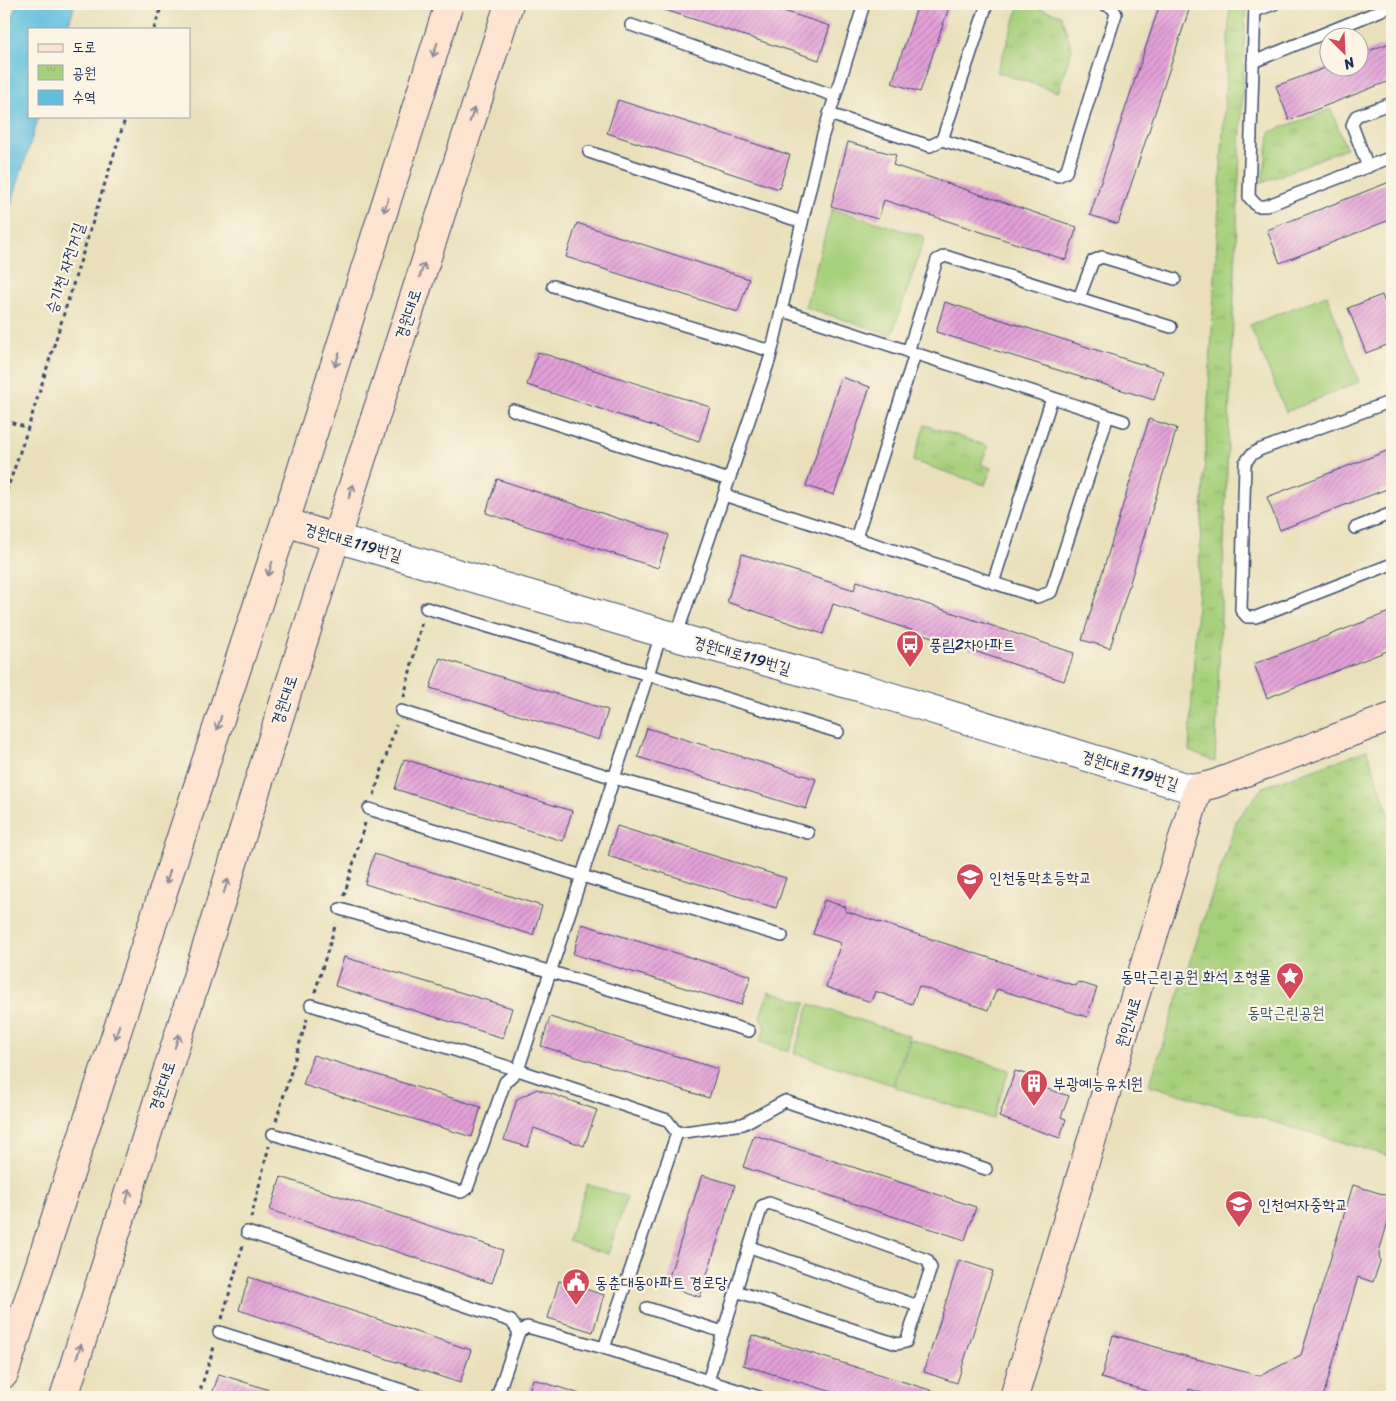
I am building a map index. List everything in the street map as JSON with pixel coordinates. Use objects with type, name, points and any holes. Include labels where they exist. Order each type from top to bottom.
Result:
[{"type":"main road","points":[[4,1374],[285,522],[449,4]]},
{"type":"main road","name":"경원대로","points":[[64,1397],[336,538],[509,4]]},
{"type":"main road","name":"경원대로119번길","points":[[285,522],[336,538]]},
{"type":"main road","points":[[1198,788],[1214,784],[1392,717]]},
{"type":"main road","name":"원인재로","points":[[1014,1397],[1198,788]]},
{"type":"street","name":"경원대로119번길","points":[[336,538],[669,635],[866,689],[1185,787],[1198,788]]},
{"type":"lane","points":[[273,1134],[460,1192],[467,1189],[505,1082],[518,1070],[648,676],[669,635],[724,495],[772,351],[822,138],[864,4]]},
{"type":"lane","points":[[942,140],[987,4]]},
{"type":"lane","points":[[829,114],[930,146],[942,140],[1058,176],[1066,172],[1116,14],[1112,7],[1103,4]]},
{"type":"lane","points":[[1274,4],[1255,8],[1249,197],[1257,206],[1266,206],[1392,157]]},
{"type":"lane","points":[[1253,62],[1392,6]]},
{"type":"lane","points":[[631,25],[834,96]]},
{"type":"lane","points":[[1368,167],[1352,125],[1356,116],[1392,102]]},
{"type":"lane","points":[[589,152],[802,222]]},
{"type":"lane","points":[[856,538],[912,353],[937,260],[944,256],[1171,327]]},
{"type":"lane","points":[[1079,298],[1093,261],[1102,257],[1175,279]]},
{"type":"lane","points":[[553,286],[772,351]]},
{"type":"lane","points":[[781,310],[1124,421]]},
{"type":"lane","points":[[993,583],[1052,398]]},
{"type":"lane","points":[[1392,401],[1259,450],[1251,455],[1245,463],[1241,610],[1246,617],[1256,617],[1392,564]]},
{"type":"lane","points":[[512,410],[728,480]]},
{"type":"lane","points":[[724,495],[1037,597],[1052,592],[1108,416]]},
{"type":"lane","points":[[1355,528],[1392,513]]},
{"type":"lane","points":[[426,608],[838,732]]},
{"type":"lane","points":[[401,711],[614,778],[808,833]]},
{"type":"lane","points":[[369,809],[782,936]]},
{"type":"lane","points":[[340,909],[749,1031]]},
{"type":"lane","points":[[311,1005],[518,1070],[667,1120],[677,1133]]},
{"type":"lane","points":[[677,1133],[742,1124],[785,1101],[986,1169]]},
{"type":"lane","points":[[604,1348],[677,1133]]},
{"type":"lane","points":[[708,1381],[736,1290],[750,1247],[762,1206],[769,1203],[927,1260],[931,1268],[906,1342],[897,1344],[736,1290]]},
{"type":"lane","points":[[247,1232],[512,1321],[519,1332]]},
{"type":"lane","points":[[750,1247],[918,1306]]},
{"type":"lane","points":[[647,1308],[723,1332]]},
{"type":"lane","points":[[497,1397],[519,1332],[527,1327],[604,1348],[756,1397]]},
{"type":"lane","points":[[219,1332],[424,1397]]},
{"type":"path","points":[[154,28],[162,4]]},
{"type":"path","name":"승기천 자전거길","points":[[4,499],[125,118]]},
{"type":"path","points":[[4,420],[28,428]]},
{"type":"green space","points":[[1020,4],[1026,4],[1061,15],[1072,49],[1058,92],[997,72]]},
{"type":"green space","points":[[1230,4],[1246,4],[1215,762],[1189,751]]},
{"type":"green space","points":[[1331,109],[1346,148],[1262,183],[1270,132]]},
{"type":"green space","points":[[832,209],[925,237],[892,335],[805,307]]},
{"type":"green space","points":[[1327,295],[1359,382],[1286,412],[1250,325]]},
{"type":"green space","points":[[925,425],[988,446],[981,464],[991,468],[985,485],[913,461]]},
{"type":"green space","name":"동막근린공원","points":[[1367,750],[1392,823],[1392,1157],[1149,1085],[1237,819],[1263,787]]},
{"type":"green space","points":[[769,991],[806,1003],[789,1052],[760,1042],[765,1027],[760,1016]]},
{"type":"green space","points":[[810,1004],[909,1036],[893,1085],[794,1053]]},
{"type":"green space","points":[[910,1039],[1009,1070],[993,1119],[894,1087]]},
{"type":"green space","points":[[587,1184],[627,1197],[608,1254],[568,1241]]},
{"type":"water","points":[[17,4],[75,4],[67,28],[28,28],[28,118],[38,118],[4,227],[4,46]]},
{"type":"building","points":[[657,4],[762,4],[830,26],[819,60],[656,7]]},
{"type":"building","points":[[918,4],[950,4],[920,92],[892,83]]},
{"type":"building","points":[[1160,4],[1181,4],[1190,7],[1118,224],[1090,215]]},
{"type":"building","points":[[1392,42],[1392,80],[1289,120],[1276,86],[1318,71],[1318,78],[1368,78],[1368,51]]},
{"type":"building","points":[[618,100],[790,155],[779,189],[607,133]]},
{"type":"building","points":[[848,142],[896,155],[893,165],[1077,227],[1066,260],[884,200],[878,219],[831,206]]},
{"type":"building","points":[[1392,181],[1392,219],[1280,263],[1267,230]]},
{"type":"building","points":[[577,223],[749,279],[738,312],[566,257]]},
{"type":"building","points":[[1382,295],[1386,306],[1392,303],[1392,343],[1366,353],[1348,308]]},
{"type":"building","points":[[945,302],[1163,371],[1154,400],[936,332]]},
{"type":"building","points":[[538,352],[710,407],[699,441],[527,385]]},
{"type":"building","points":[[841,377],[870,387],[834,495],[806,486]]},
{"type":"building","points":[[1149,419],[1177,428],[1110,648],[1082,640]]},
{"type":"building","points":[[1392,449],[1392,487],[1280,530],[1267,497]]},
{"type":"building","points":[[497,479],[669,535],[658,568],[486,513]]},
{"type":"building","points":[[742,554],[854,590],[857,581],[1074,653],[1064,681],[833,604],[823,634],[727,602]]},
{"type":"building","points":[[1392,611],[1392,649],[1267,698],[1254,664]]},
{"type":"building","points":[[440,658],[608,710],[599,740],[430,688]]},
{"type":"building","points":[[647,728],[816,779],[806,809],[638,757]]},
{"type":"building","points":[[404,759],[572,811],[563,841],[395,789]]},
{"type":"building","points":[[617,826],[786,878],[776,908],[608,856]]},
{"type":"building","points":[[374,854],[542,906],[533,935],[365,884]]},
{"type":"building","points":[[824,900],[846,907],[845,911],[1076,986],[1078,982],[1097,988],[1087,1017],[997,989],[988,1010],[919,986],[912,1004],[875,991],[871,1002],[826,987],[841,943],[813,934]]},
{"type":"building","points":[[582,924],[751,976],[741,1005],[573,954]]},
{"type":"building","points":[[344,957],[512,1008],[503,1038],[335,986]]},
{"type":"building","points":[[550,1017],[718,1069],[709,1098],[541,1046]]},
{"type":"building","points":[[313,1055],[481,1107],[472,1137],[303,1085]]},
{"type":"building","name":"부광예능유치원","points":[[1015,1071],[1038,1078],[1035,1085],[1069,1096],[1061,1117],[1066,1119],[1060,1138],[999,1117]]},
{"type":"building","points":[[537,1089],[597,1110],[584,1146],[534,1128],[528,1147],[504,1140],[517,1099]]},
{"type":"building","points":[[754,1135],[976,1207],[965,1240],[743,1167]]},
{"type":"building","points":[[702,1175],[735,1185],[700,1297],[666,1286]]},
{"type":"building","points":[[281,1177],[503,1250],[492,1283],[270,1210]]},
{"type":"building","points":[[1353,1185],[1392,1197],[1392,1208],[1379,1252],[1380,1262],[1373,1282],[1358,1277],[1323,1397],[1216,1397],[1189,1389],[1187,1397],[1168,1397],[1101,1378],[1113,1335],[1260,1376],[1301,1355]]},
{"type":"building","points":[[959,1260],[993,1271],[957,1383],[924,1372]]},
{"type":"building","points":[[249,1277],[471,1350],[460,1383],[239,1310]]},
{"type":"building","name":"동춘대동아파트 경로당","points":[[559,1281],[604,1295],[593,1332],[548,1318]]},
{"type":"building","points":[[752,1335],[943,1394],[942,1397],[849,1397],[743,1365]]},
{"type":"building","points":[[219,1374],[282,1394],[282,1397],[211,1397]]},
{"type":"building","points":[[533,1379],[580,1394],[580,1397],[527,1397]]},
{"type":"place","name":"풍림2차아파트","points":[[910,668]]},
{"type":"place","name":"인천동막초등학교","points":[[970,901]]},
{"type":"place","name":"동막근린공원 화석 조형물","points":[[1290,1000]]},
{"type":"place","name":"부광예능유치원","points":[[1034,1107]]},
{"type":"place","name":"인천여자중학교","points":[[1239,1228]]},
{"type":"place","name":"동춘대동아파트 경로당","points":[[576,1306]]}]
